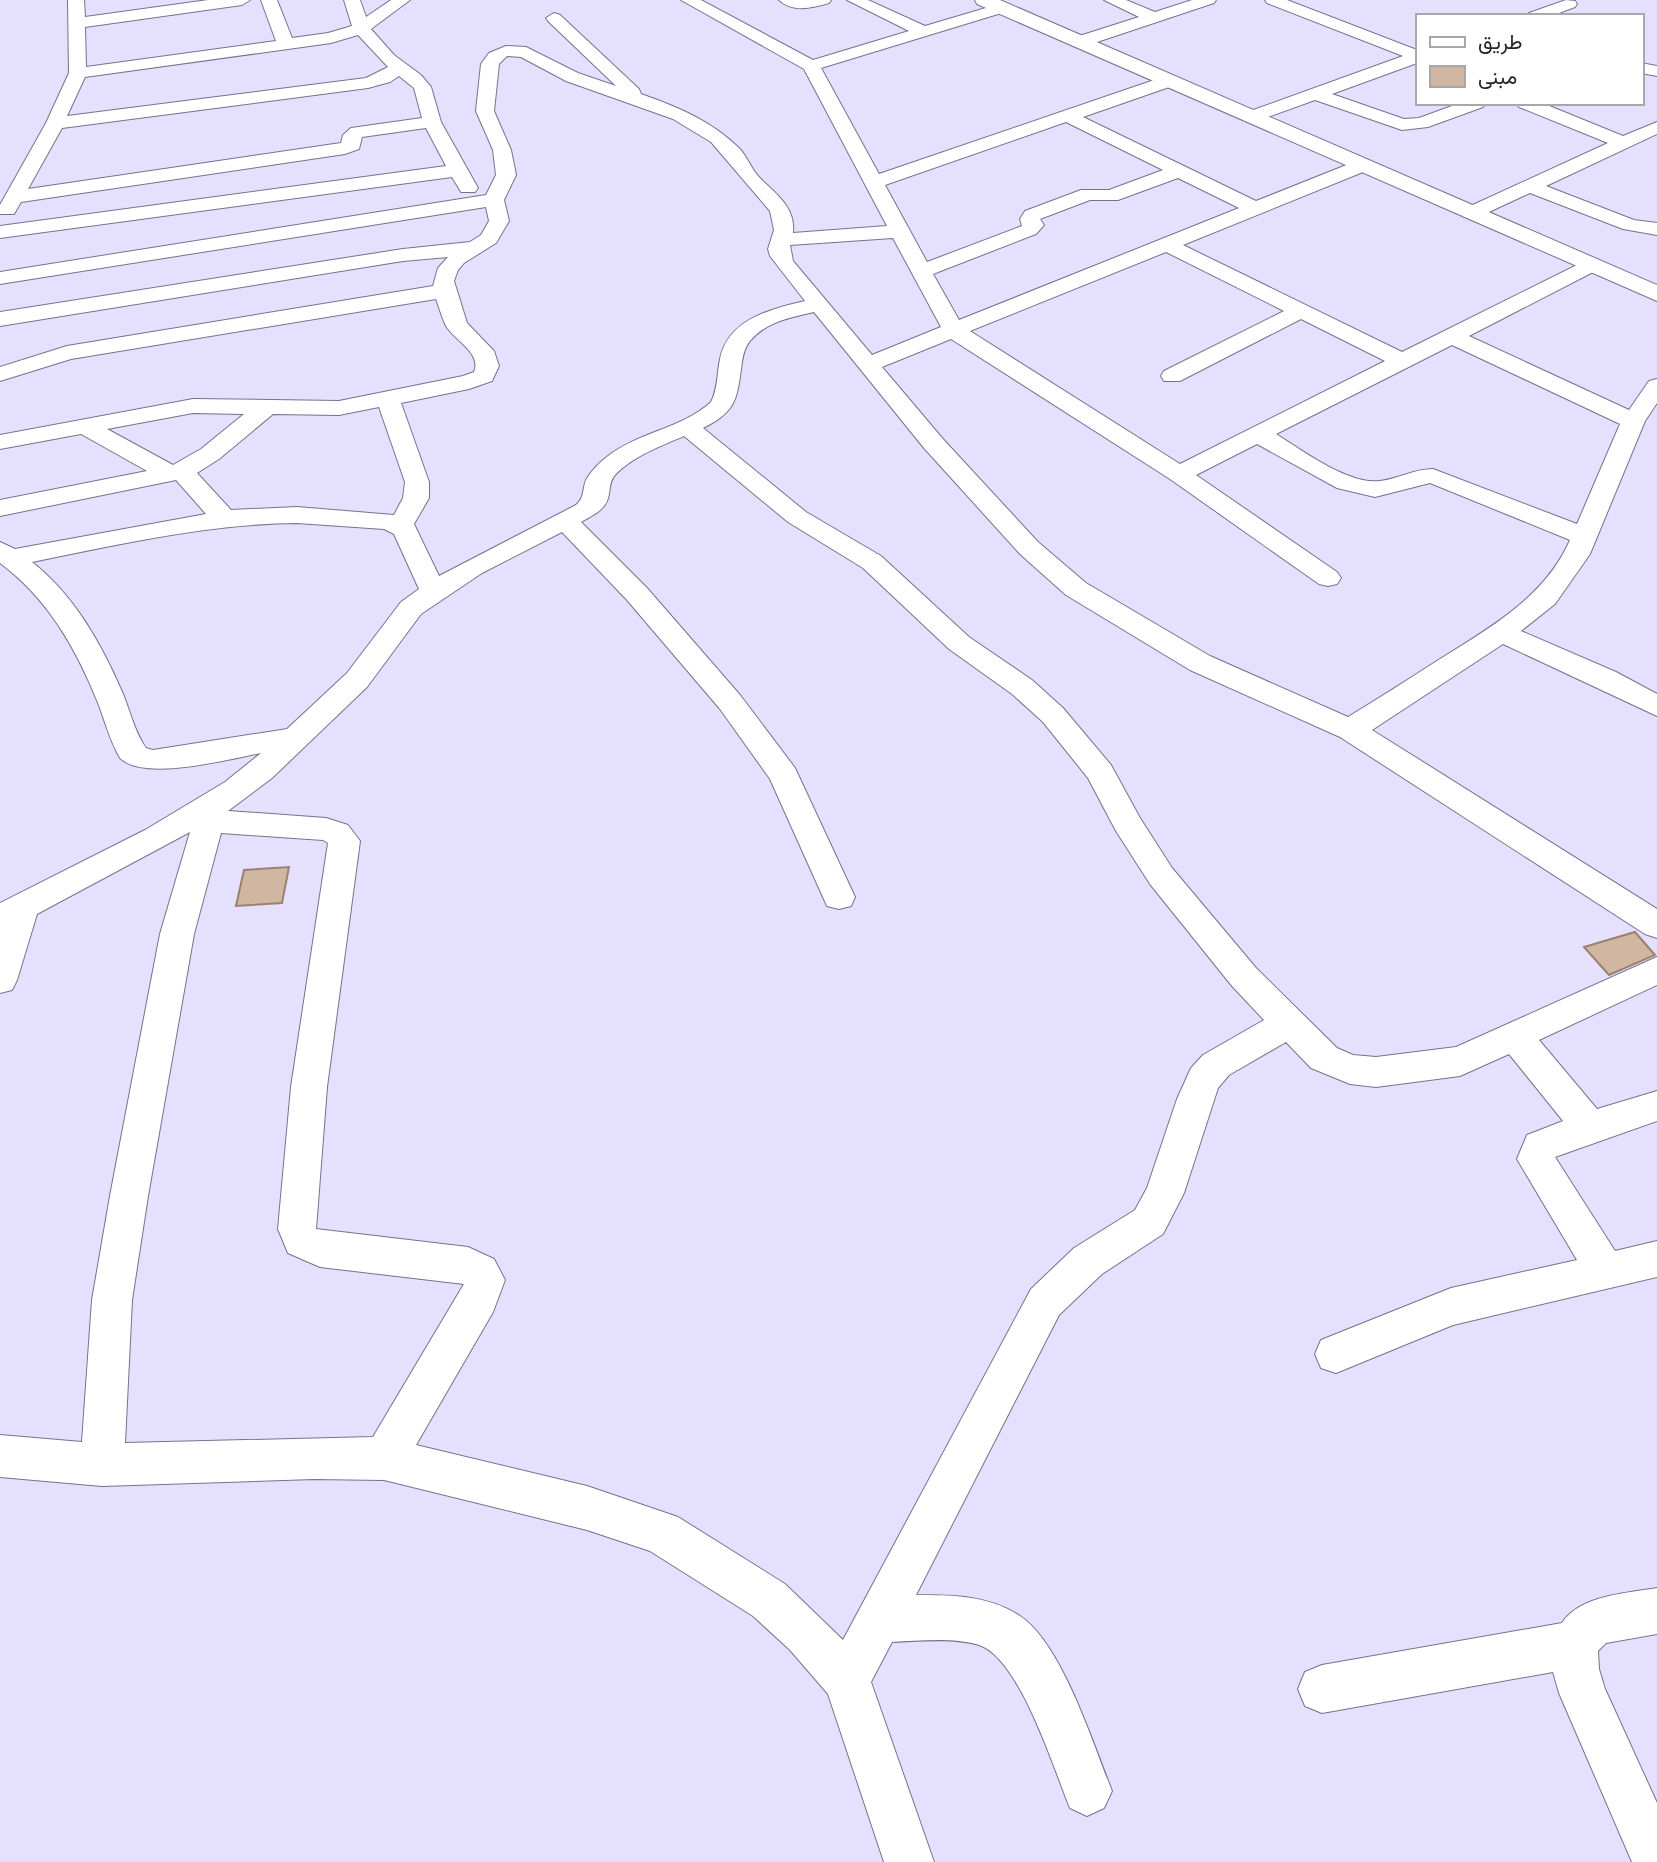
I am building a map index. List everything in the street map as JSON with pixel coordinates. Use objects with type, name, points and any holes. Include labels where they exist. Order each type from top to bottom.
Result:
[{"type":"main road","points":[[993,4],[1657,294]]},
{"type":"street","points":[[0,223],[12,191],[55,123],[78,73],[84,50],[77,23],[76,0]]},
{"type":"street","points":[[77,23],[242,0]]},
{"type":"street","points":[[269,0],[273,24],[286,44]]},
{"type":"street","points":[[0,442],[192,406],[339,408],[468,382],[484,376],[488,366],[486,356],[457,325],[443,281],[448,268],[471,248],[489,239],[495,231],[499,212],[484,202],[459,170],[432,122],[422,87],[399,68],[361,28],[352,0]]},
{"type":"street","points":[[78,73],[331,38],[361,28],[402,0]]},
{"type":"street","points":[[689,0],[811,66],[953,330],[1179,474],[1328,578]]},
{"type":"street","points":[[787,0],[804,5],[823,0]]},
{"type":"street","points":[[855,0],[924,32]]},
{"type":"street","points":[[1112,0],[1155,18]]},
{"type":"street","points":[[1079,42],[1208,0]]},
{"type":"street","points":[[1273,0],[1416,58]]},
{"type":"street","points":[[1530,0],[1553,9]]},
{"type":"street","points":[[811,66],[924,32],[993,4]]},
{"type":"street","points":[[1540,14],[1569,4]]},
{"type":"street","points":[[554,18],[637,97]]},
{"type":"street","points":[[0,278],[484,202],[506,175],[502,150],[485,111],[492,57],[504,51],[521,51],[574,78],[637,97],[678,115],[729,148],[745,172],[769,195],[780,211],[784,232],[777,248],[779,258],[933,443],[1029,548],[1076,589],[1200,663],[1350,730],[1657,925]]},
{"type":"street","points":[[1251,117],[1416,58]]},
{"type":"street","points":[[55,123],[368,83],[384,78],[399,68]]},
{"type":"street","points":[[875,182],[1168,81]]},
{"type":"street","points":[[1316,94],[1402,125],[1422,123],[1472,105]]},
{"type":"street","points":[[1531,105],[1657,146]]},
{"type":"street","points":[[1067,116],[1255,208]]},
{"type":"street","points":[[12,191],[345,148],[352,145],[352,135],[357,132],[432,122]]},
{"type":"street","points":[[1471,214],[1657,127]]},
{"type":"street","points":[[869,364],[1361,166]]},
{"type":"street","points":[[0,232],[459,170]]},
{"type":"street","points":[[922,271],[1029,230],[1034,225],[1030,217],[1032,215],[1088,194],[1111,196],[1178,170]]},
{"type":"street","points":[[1529,186],[1630,225],[1657,229]]},
{"type":"street","points":[[780,240],[901,231]]},
{"type":"street","points":[[1166,244],[1402,361]]},
{"type":"street","points":[[0,319],[403,256],[471,248]]},
{"type":"street","points":[[1179,474],[1590,266]]},
{"type":"street","points":[[0,374],[67,353],[444,291]]},
{"type":"street","points":[[0,980],[11,913],[156,838],[211,813],[261,771],[357,680],[411,608],[473,567],[566,521],[595,501],[598,482],[607,469],[620,459],[716,411],[723,404],[733,353],[739,339],[752,327],[781,313],[819,305]]},
{"type":"street","points":[[1172,376],[1299,312]]},
{"type":"street","points":[[1451,336],[1633,421]]},
{"type":"street","points":[[1350,730],[1501,633],[1545,598],[1577,554],[1633,421],[1657,386]]},
{"type":"street","points":[[388,398],[417,482],[416,498],[401,525]]},
{"type":"street","points":[[0,508],[176,472],[210,454],[268,406]]},
{"type":"street","points":[[83,426],[176,472],[224,518]]},
{"type":"street","points":[[686,426],[797,517],[872,562],[959,643],[1022,687],[1053,715],[1100,772],[1127,823],[1161,876],[1244,977],[1324,1058],[1350,1069],[1376,1072],[1460,1061],[1657,970]]},
{"type":"street","points":[[1258,433],[1348,484],[1377,489],[1419,475],[1433,476],[1585,537]]},
{"type":"street","points":[[10,566],[224,518],[297,515],[401,525],[420,557],[433,591]]},
{"type":"street","points":[[566,521],[637,594],[730,702],[784,776],[839,897]]},
{"type":"street","points":[[10,566],[50,594],[92,657],[131,751],[137,757],[153,760],[295,738]]},
{"type":"street","points":[[1501,633],[1606,679],[1657,706]]},
{"type":"street","points":[[211,813],[326,830],[337,833],[344,841],[309,1087],[297,1229],[302,1241],[320,1249],[468,1265],[480,1272],[485,1280],[479,1299],[384,1459]]},
{"type":"street","points":[[102,1465],[112,1300],[129,1196],[177,934],[211,813]]},
{"type":"street","points":[[847,1680],[1045,1302],[1088,1261],[1149,1222],[1165,1193],[1195,1099],[1204,1079],[1216,1065],[1288,1023]]},
{"type":"street","points":[[1516,1037],[1590,1127]]},
{"type":"street","points":[[1604,1269],[1536,1159],[1540,1146],[1657,1105]]},
{"type":"street","points":[[1336,1354],[1451,1307],[1604,1269],[1657,1259]]},
{"type":"street","points":[[0,1456],[102,1465],[314,1458],[384,1459],[587,1508],[662,1533],[769,1600],[806,1634],[847,1680],[909,1862]]},
{"type":"street","points":[[1657,1611],[1597,1621],[1587,1627],[1577,1644],[1575,1665],[1579,1683],[1657,1861]]},
{"type":"street","points":[[879,1619],[973,1621],[1005,1632],[1042,1682],[1087,1791]]},
{"type":"street","points":[[1322,1689],[1577,1644]]},
{"type":"building","points":[[289,867],[282,903],[236,906],[244,870]]},
{"type":"building","points":[[1635,932],[1655,955],[1609,975],[1584,947]]}]
